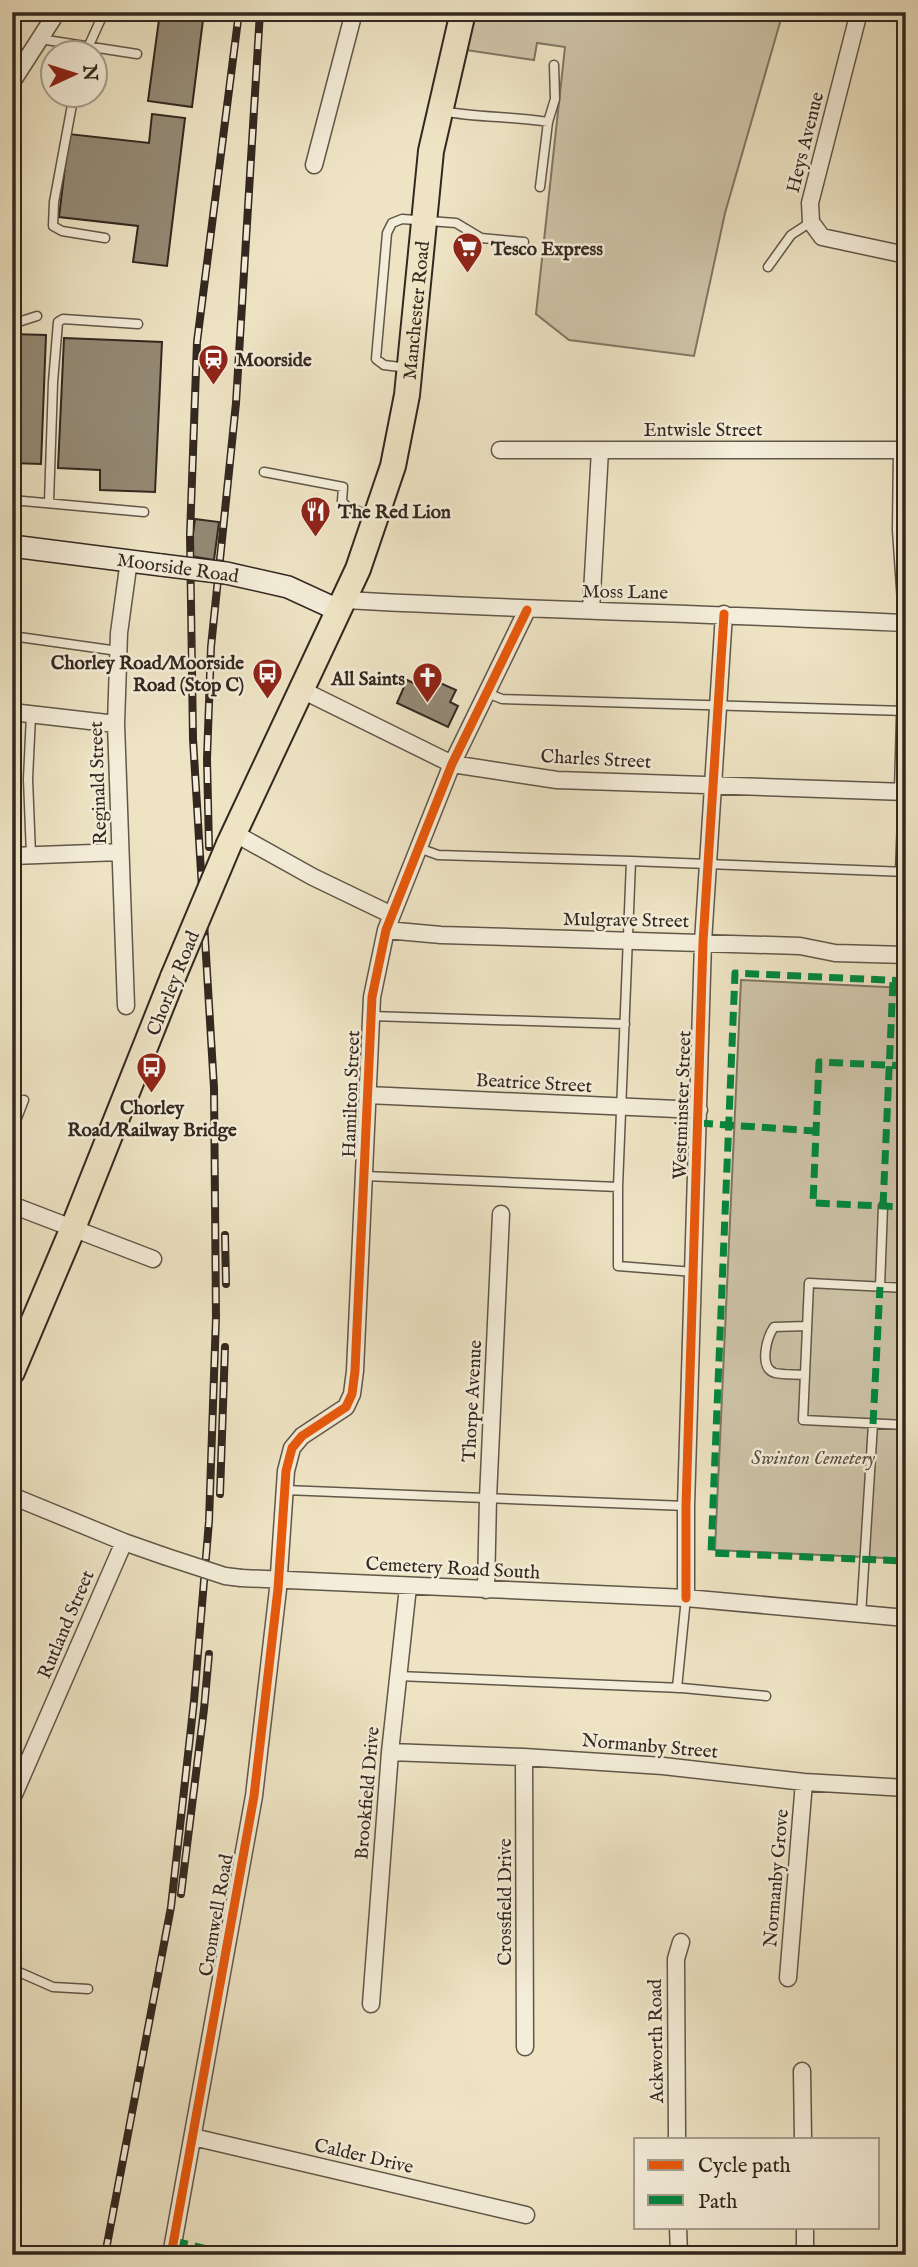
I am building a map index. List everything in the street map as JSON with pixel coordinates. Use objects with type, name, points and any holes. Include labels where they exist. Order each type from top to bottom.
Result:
[{"type":"main road","name":"Manchester Road","points":[[340,605],[358,569],[393,466],[407,395],[431,150],[463,12]]},
{"type":"main road","name":"Chorley Road","points":[[12,1372],[231,839],[340,605]]},
{"type":"street","points":[[41,38],[57,12]]},
{"type":"street","points":[[314,165],[354,12]]},
{"type":"street","name":"Heys Avenue","points":[[811,222],[810,203],[859,12]]},
{"type":"street","points":[[12,82],[38,42]]},
{"type":"street","points":[[12,54],[29,58]]},
{"type":"street","points":[[811,222],[822,237],[906,255]]},
{"type":"street","name":"Entwisle Street","points":[[500,450],[904,450]]},
{"type":"street","points":[[591,611],[600,450]]},
{"type":"street","points":[[904,450],[906,602]]},
{"type":"street","name":"Moorside Road","points":[[12,546],[226,572],[288,587],[340,605]]},
{"type":"street","name":"Reginald Street","points":[[126,1006],[116,724],[118,651],[129,560]]},
{"type":"street","name":"Moss Lane","points":[[340,605],[724,614],[906,623]]},
{"type":"street","name":"Hamilton Street","points":[[279,1580],[286,1471],[292,1448],[302,1436],[346,1407],[352,1394],[372,997],[386,930],[452,764],[527,610]]},
{"type":"street","name":"Westminster Street","points":[[686,1598],[686,1506],[703,942],[711,784],[724,614]]},
{"type":"street","points":[[904,792],[906,681]]},
{"type":"street","name":"Charles Street","points":[[302,690],[452,764],[557,780],[904,792]]},
{"type":"street","points":[[12,712],[116,724]]},
{"type":"street","points":[[231,839],[392,915]]},
{"type":"street","points":[[12,856],[120,852]]},
{"type":"street","name":"Mulgrave Street","points":[[386,930],[442,935],[800,946],[835,953],[906,955]]},
{"type":"street","name":"Beatrice Street","points":[[367,1096],[699,1110]]},
{"type":"street","points":[[12,1205],[153,1259]]},
{"type":"street","name":"Thorpe Avenue","points":[[485,1590],[501,1214]]},
{"type":"street","name":"Cemetery Road South","points":[[12,1496],[124,1542],[225,1576],[408,1587],[686,1598],[906,1618]]},
{"type":"street","name":"Rutland Street","points":[[12,1799],[124,1542]]},
{"type":"street","name":"Cromwell Road","points":[[171,2255],[254,1796],[279,1580]]},
{"type":"street","name":"Brookfield Drive","points":[[371,2004],[390,1752],[408,1587]]},
{"type":"street","name":"Normanby Street","points":[[390,1752],[524,1756],[663,1766],[804,1782],[906,1788]]},
{"type":"street","name":"Crossfield Drive","points":[[524,1756],[525,2047]]},
{"type":"street","name":"Normanby Grove","points":[[788,1978],[804,1782]]},
{"type":"street","name":"Ackworth Road","points":[[677,2138],[676,1959],[681,1942]]},
{"type":"street","points":[[802,2071],[803,2138]]},
{"type":"street","name":"Calder Drive","points":[[193,2137],[526,2214]]},
{"type":"street","points":[[678,2228],[679,2255]]},
{"type":"street","points":[[804,2228],[805,2255]]},
{"type":"lane","points":[[92,38],[104,12]]},
{"type":"lane","points":[[108,51],[137,54]]},
{"type":"lane","points":[[540,187],[548,122],[555,99],[554,65]]},
{"type":"lane","points":[[71,108],[54,202],[53,226],[62,231],[105,238]]},
{"type":"lane","points":[[439,111],[467,116],[548,122]]},
{"type":"lane","points":[[410,368],[384,365],[376,359],[389,227],[392,223],[402,219],[423,219],[456,223],[481,237],[524,242]]},
{"type":"lane","points":[[768,267],[791,235],[811,222]]},
{"type":"lane","points":[[12,324],[37,316]]},
{"type":"lane","points":[[49,502],[58,322],[62,319],[138,324]]},
{"type":"lane","points":[[264,472],[344,487],[342,501],[347,507],[377,518]]},
{"type":"lane","points":[[12,500],[144,512]]},
{"type":"lane","points":[[12,636],[118,651]]},
{"type":"lane","points":[[487,693],[502,699],[905,711]]},
{"type":"lane","points":[[31,715],[28,779],[31,856]]},
{"type":"lane","points":[[418,848],[438,855],[903,872],[904,792]]},
{"type":"lane","points":[[631,861],[618,1187],[618,1266],[694,1272]]},
{"type":"lane","points":[[371,1016],[625,1024]]},
{"type":"lane","points":[[12,1131],[24,1100]]},
{"type":"lane","points":[[365,1176],[618,1187]]},
{"type":"lane","points":[[880,1287],[883,1206]]},
{"type":"lane","points":[[906,1288],[809,1283],[803,1420],[906,1425]]},
{"type":"lane","points":[[804,1375],[774,1373],[768,1368],[767,1341],[774,1327],[807,1326]]},
{"type":"lane","points":[[861,1615],[873,1424]]},
{"type":"lane","points":[[285,1490],[686,1506]]},
{"type":"lane","points":[[677,1688],[686,1598]]},
{"type":"lane","points":[[398,1676],[677,1688],[766,1696]]},
{"type":"lane","points":[[12,1969],[53,1987],[88,1989]]},
{"type":"green space","points":[[467,12],[783,12],[725,213],[694,356],[569,340],[536,314],[565,47],[537,43],[534,60],[459,49]]},
{"type":"green space","name":"Swinton Cemetery","points":[[741,980],[906,988],[906,1559],[715,1550]]},
{"type":"building","points":[[160,12],[204,12],[192,107],[148,101]]},
{"type":"building","points":[[152,114],[185,118],[167,266],[133,262],[138,226],[59,217],[69,134],[149,143]]},
{"type":"building","points":[[12,334],[46,335],[41,464],[12,463]]},
{"type":"building","points":[[64,338],[162,342],[155,492],[100,490],[100,470],[58,468]]},
{"type":"building","points":[[195,519],[219,522],[214,560],[190,556]]},
{"type":"building","name":"All Saints","points":[[407,680],[434,693],[438,682],[456,690],[450,702],[458,706],[448,727],[397,703]]},
{"type":"railway","points":[[105,2255],[171,1907],[194,1701],[209,1521],[216,1317],[214,1088],[193,739],[190,535],[197,342],[239,12]]},
{"type":"railway","points":[[209,847],[207,759],[211,647],[236,403],[260,12]]},
{"type":"railway","points":[[225,1235],[226,1284]]},
{"type":"railway","points":[[220,1494],[225,1347]]},
{"type":"railway","points":[[181,1894],[209,1654]]},
{"type":"marked path","points":[[906,981],[735,973],[711,1553],[906,1561]]},
{"type":"marked path","points":[[883,1206],[893,981]]},
{"type":"marked path","points":[[906,1066],[819,1062],[813,1203],[906,1207]]},
{"type":"marked path","points":[[699,1123],[815,1131]]},
{"type":"marked path","points":[[873,1424],[880,1287]]},
{"type":"marked path","points":[[174,2241],[233,2255]]},
{"type":"cycle path","points":[[171,2255],[254,1796],[278,1589],[286,1471],[292,1448],[302,1436],[346,1407],[352,1394],[372,997],[386,930],[452,764],[527,610]]},
{"type":"cycle path","points":[[686,1598],[686,1506],[703,942],[724,614]]},
{"type":"place","name":"Tesco Express","points":[[468,275]]},
{"type":"place","name":"Moorside","points":[[213,386]]},
{"type":"place","name":"The Red Lion","points":[[315,538]]},
{"type":"place","name":"Chorley Road/Moorside Road (Stop C)","points":[[267,700]]},
{"type":"place","name":"All Saints","points":[[428,705]]},
{"type":"place","name":"Chorley Road/Railway Bridge","points":[[152,1095]]}]
